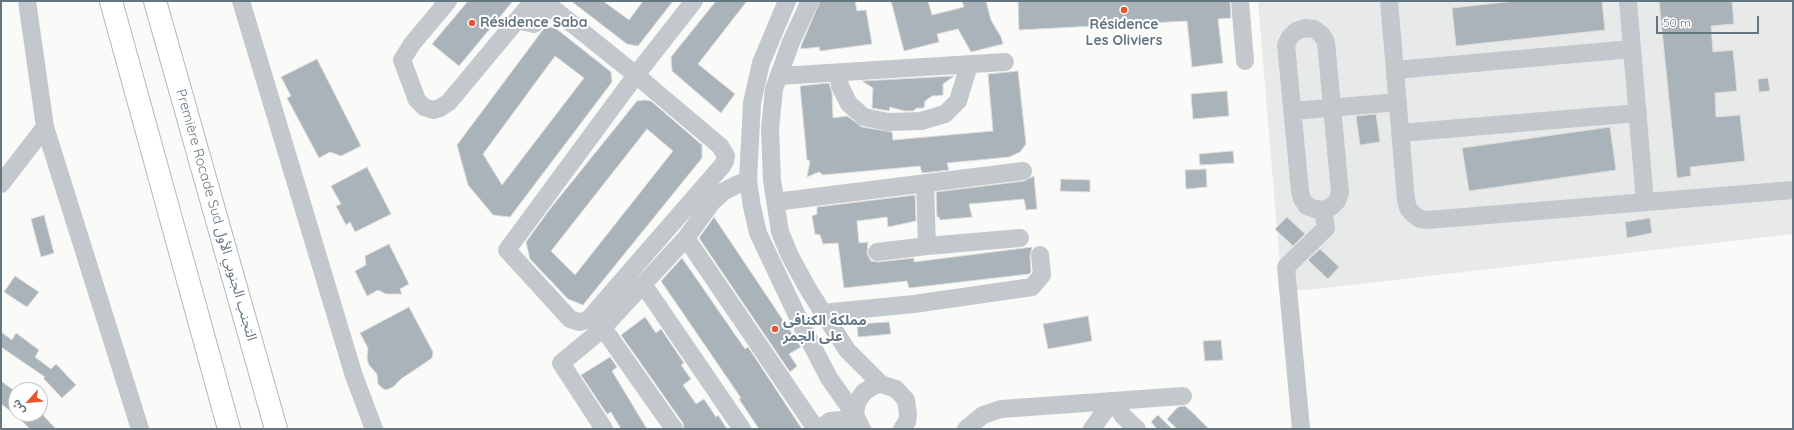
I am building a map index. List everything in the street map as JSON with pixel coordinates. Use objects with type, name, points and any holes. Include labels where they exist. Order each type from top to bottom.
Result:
[{"type":"highway","points":[[111,1],[229,429]]},
{"type":"highway","name":"Première Rocade Sud التجنب الجنوبي الأول","points":[[155,1],[276,426]]},
{"type":"street","points":[[27,1],[45,127],[140,429]]},
{"type":"street","points":[[241,1],[354,376],[374,429]]},
{"type":"street","points":[[407,31],[432,1]]},
{"type":"street","points":[[448,1],[412,44],[402,60],[417,100],[424,107],[433,110],[440,108],[449,102],[533,1]]},
{"type":"street","points":[[517,20],[534,24],[550,6],[636,75],[720,146],[726,156],[725,162],[588,320],[579,322],[570,319],[507,250],[636,75],[694,1]]},
{"type":"street","points":[[787,1],[761,63],[752,103],[748,180],[752,207],[758,233],[766,253],[829,378],[858,424]]},
{"type":"street","points":[[810,1],[791,42],[774,89],[770,129],[772,180],[780,232],[790,256],[822,313],[847,350],[881,384],[896,388],[906,400],[908,414],[902,429]]},
{"type":"street","points":[[1240,1],[1245,62]]},
{"type":"street","points":[[1389,1],[1406,200],[1408,208],[1420,219],[1427,220],[1793,190]]},
{"type":"street","points":[[1628,1],[1646,202]]},
{"type":"street","points":[[1305,28],[1318,32],[1326,42],[1340,193],[1334,204],[1323,210],[1315,210],[1307,206],[1302,199],[1293,111],[1286,45],[1290,36],[1296,30],[1305,28]]},
{"type":"street","points":[[1395,70],[1632,49]]},
{"type":"street","points":[[779,76],[1006,62]]},
{"type":"street","points":[[838,72],[840,86],[849,104],[864,117],[888,122],[921,121],[945,114],[958,101],[969,65]]},
{"type":"street","points":[[1293,111],[1398,102]]},
{"type":"street","points":[[1400,133],[1638,113]]},
{"type":"street","points":[[1,184],[45,127]]},
{"type":"street","points":[[775,202],[1023,171]]},
{"type":"street","points":[[604,429],[561,364],[603,328],[686,238],[712,202],[723,192],[748,180]]},
{"type":"street","points":[[925,183],[927,246]]},
{"type":"street","points":[[1301,429],[1286,267],[1326,228],[1323,210]]},
{"type":"street","points":[[686,238],[816,429]]},
{"type":"street","points":[[877,252],[1020,238]]},
{"type":"street","points":[[822,313],[914,304],[1032,287],[1042,275],[1040,255]]},
{"type":"street","points":[[643,284],[742,429]]},
{"type":"street","points":[[603,328],[674,429]]},
{"type":"street","points":[[858,424],[856,402],[864,392],[881,384]]},
{"type":"street","points":[[966,429],[983,415],[1001,409],[1183,396]]},
{"type":"street","points":[[1092,429],[1113,401]]},
{"type":"street","points":[[1113,401],[1123,416],[1137,429]]},
{"type":"street","points":[[819,429],[830,421],[841,420],[858,424]]},
{"type":"shaded area","points":[[1258,1],[1793,1],[1793,234],[1308,290],[1282,290]]},
{"type":"building","name":"Résidence Saba","points":[[468,1],[513,1],[459,66],[432,44]]},
{"type":"building","points":[[571,1],[603,1],[629,20],[643,1],[673,1],[638,46],[627,44]]},
{"type":"building","points":[[716,1],[747,1],[698,64],[735,94],[721,113],[672,71],[671,57]]},
{"type":"building","points":[[820,1],[855,1],[857,11],[866,10],[872,44],[820,51],[819,47],[801,49]]},
{"type":"building","points":[[891,1],[928,1],[932,15],[964,7],[962,1],[986,1],[991,20],[1001,37],[1003,44],[971,52],[958,29],[937,34],[939,42],[904,51]]},
{"type":"building","name":"Résidence Les Oliviers","points":[[1018,1],[1230,1],[1231,18],[1218,19],[1223,63],[1192,67],[1187,21],[1019,30]]},
{"type":"building","points":[[1515,1],[1602,1],[1605,30],[1456,46],[1452,8]]},
{"type":"building","points":[[1659,1],[1732,1],[1734,24],[1711,26],[1713,52],[1733,50],[1737,91],[1715,93],[1716,117],[1740,115],[1745,161],[1690,167],[1691,176],[1677,178]]},
{"type":"building","points":[[552,27],[558,30],[611,72],[612,82],[510,217],[493,215],[468,185],[457,145],[545,28]],"holes":[[[555,56],[584,78],[502,185],[483,154]]]},
{"type":"building","points":[[317,59],[361,146],[341,156],[330,152],[319,158],[287,98],[291,96],[281,77]]},
{"type":"building","points":[[1018,71],[1026,144],[1020,152],[1009,157],[947,163],[949,170],[922,173],[920,166],[823,175],[819,172],[807,177],[810,161],[807,160],[800,86],[829,83],[832,93],[833,118],[847,116],[862,127],[892,132],[893,140],[993,131],[988,74]]},
{"type":"building","points":[[954,76],[943,84],[943,95],[932,96],[925,101],[924,108],[917,108],[913,111],[905,111],[890,107],[889,111],[872,108],[873,88],[862,81]]},
{"type":"building","points":[[1768,78],[1770,91],[1759,92],[1758,79]]},
{"type":"building","points":[[1227,91],[1229,116],[1193,119],[1191,94]]},
{"type":"building","points":[[637,101],[651,101],[702,145],[702,158],[583,305],[568,299],[530,259],[526,242],[550,209]],"holes":[[[647,129],[673,151],[575,275],[551,251]]]},
{"type":"building","points":[[1376,114],[1380,142],[1360,145],[1356,116]]},
{"type":"building","points":[[1610,127],[1616,170],[1469,191],[1462,148]]},
{"type":"building","points":[[1233,151],[1234,163],[1200,165],[1199,154]]},
{"type":"building","points":[[367,167],[391,214],[355,232],[350,222],[346,225],[336,206],[341,204],[331,186]]},
{"type":"building","points":[[1206,169],[1207,187],[1186,189],[1185,170]]},
{"type":"building","points":[[1034,176],[1037,209],[1026,210],[1024,199],[969,204],[972,217],[940,220],[939,217],[937,217],[936,192],[1024,181]]},
{"type":"building","points":[[1061,179],[1090,180],[1090,192],[1060,191]]},
{"type":"building","points":[[915,195],[916,221],[888,227],[887,217],[857,221],[859,243],[868,242],[867,254],[871,261],[878,262],[914,258],[914,262],[1032,247],[1030,256],[1031,272],[1029,274],[909,288],[907,281],[844,288],[838,243],[823,244],[820,235],[815,234],[812,216],[817,214],[817,207]]},
{"type":"building","points":[[44,215],[54,253],[41,257],[31,219]]},
{"type":"building","points":[[714,217],[801,347],[789,354],[797,366],[790,372],[699,238]]},
{"type":"building","points":[[1287,217],[1305,234],[1293,246],[1275,229]]},
{"type":"building","points":[[1650,218],[1652,233],[1627,238],[1625,222]]},
{"type":"building","points":[[389,244],[409,284],[400,289],[402,294],[386,294],[378,290],[367,296],[355,271],[366,265],[365,256]]},
{"type":"building","points":[[1320,249],[1339,267],[1328,279],[1308,260]]},
{"type":"building","points":[[682,258],[745,349],[748,347],[802,429],[759,429],[739,399],[741,398],[661,281]]},
{"type":"building","points":[[15,276],[39,292],[27,307],[4,292]]},
{"type":"building","points":[[409,307],[433,352],[432,358],[401,379],[393,387],[386,390],[378,384],[377,374],[369,365],[367,358],[368,348],[360,333]]},
{"type":"building","points":[[1088,316],[1092,341],[1048,349],[1043,324]]},
{"type":"building","points":[[645,317],[656,333],[661,329],[684,363],[681,365],[691,379],[683,385],[696,404],[704,399],[716,417],[718,415],[727,429],[684,429],[683,423],[621,335]]},
{"type":"building","points":[[889,322],[891,334],[858,337],[857,324]]},
{"type":"building","points":[[1,332],[12,340],[16,333],[39,350],[35,357],[51,369],[56,364],[76,385],[62,398],[43,378],[45,377],[1,347]]},
{"type":"building","points":[[1221,340],[1223,360],[1205,361],[1203,341]]},
{"type":"building","points":[[610,357],[617,367],[612,371],[647,429],[621,429],[611,412],[607,414],[581,375]]},
{"type":"building","points":[[1,381],[8,386],[8,409],[1,404]]},
{"type":"building","points":[[1185,406],[1209,429],[1177,429],[1167,419],[1178,407]]},
{"type":"building","points":[[1158,415],[1172,429],[1157,429],[1151,422]]},
{"type":"building","points":[[48,420],[56,429],[30,429],[23,422],[48,422]]},
{"type":"place","name":"Résidence Les Oliviers","points":[[1124,10]]},
{"type":"place","name":"Résidence Saba","points":[[472,23]]},
{"type":"place","name":"مملكة الكنافى على الجمر","points":[[775,329]]}]
